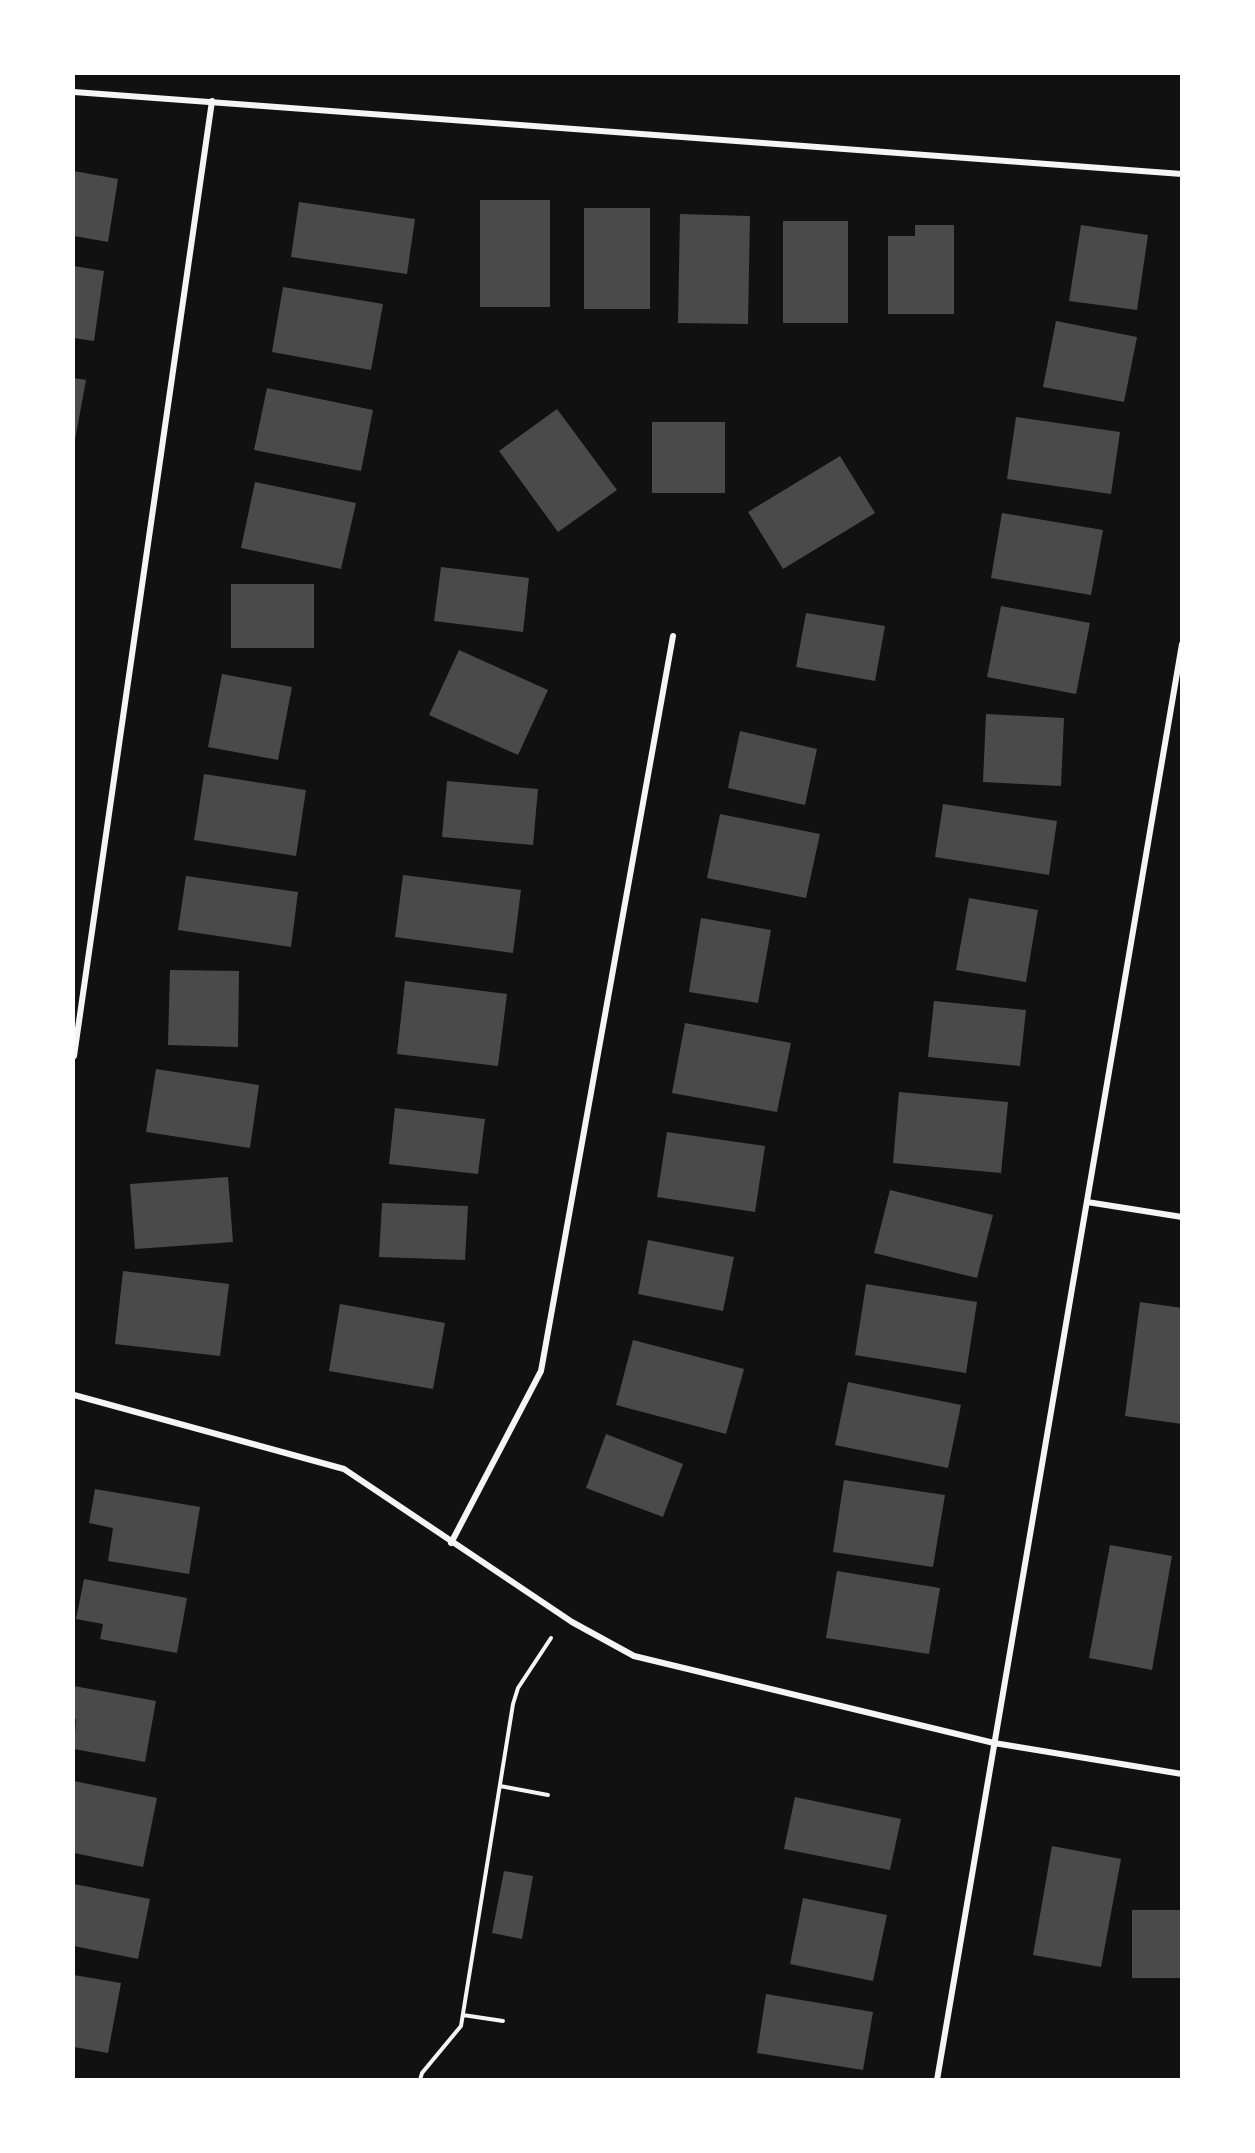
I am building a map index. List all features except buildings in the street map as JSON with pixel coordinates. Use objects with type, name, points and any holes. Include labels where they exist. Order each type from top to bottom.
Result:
[{"type":"street","points":[[74,92],[1182,174]]},
{"type":"street","points":[[74,1056],[212,101]]},
{"type":"street","points":[[451,1543],[541,1371],[673,636]]},
{"type":"street","points":[[937,2079],[1182,644]]},
{"type":"street","points":[[1174,688],[1182,689]]},
{"type":"street","points":[[1087,1202],[1182,1217]]},
{"type":"street","points":[[74,1395],[344,1469],[451,1543],[572,1622],[634,1656],[994,1743],[1182,1774]]},
{"type":"path","points":[[420,2079],[422,2073],[461,2026],[518,1688],[551,1638]]},
{"type":"path","points":[[500,1786],[548,1795]]},
{"type":"path","points":[[463,2015],[503,2021]]}]
